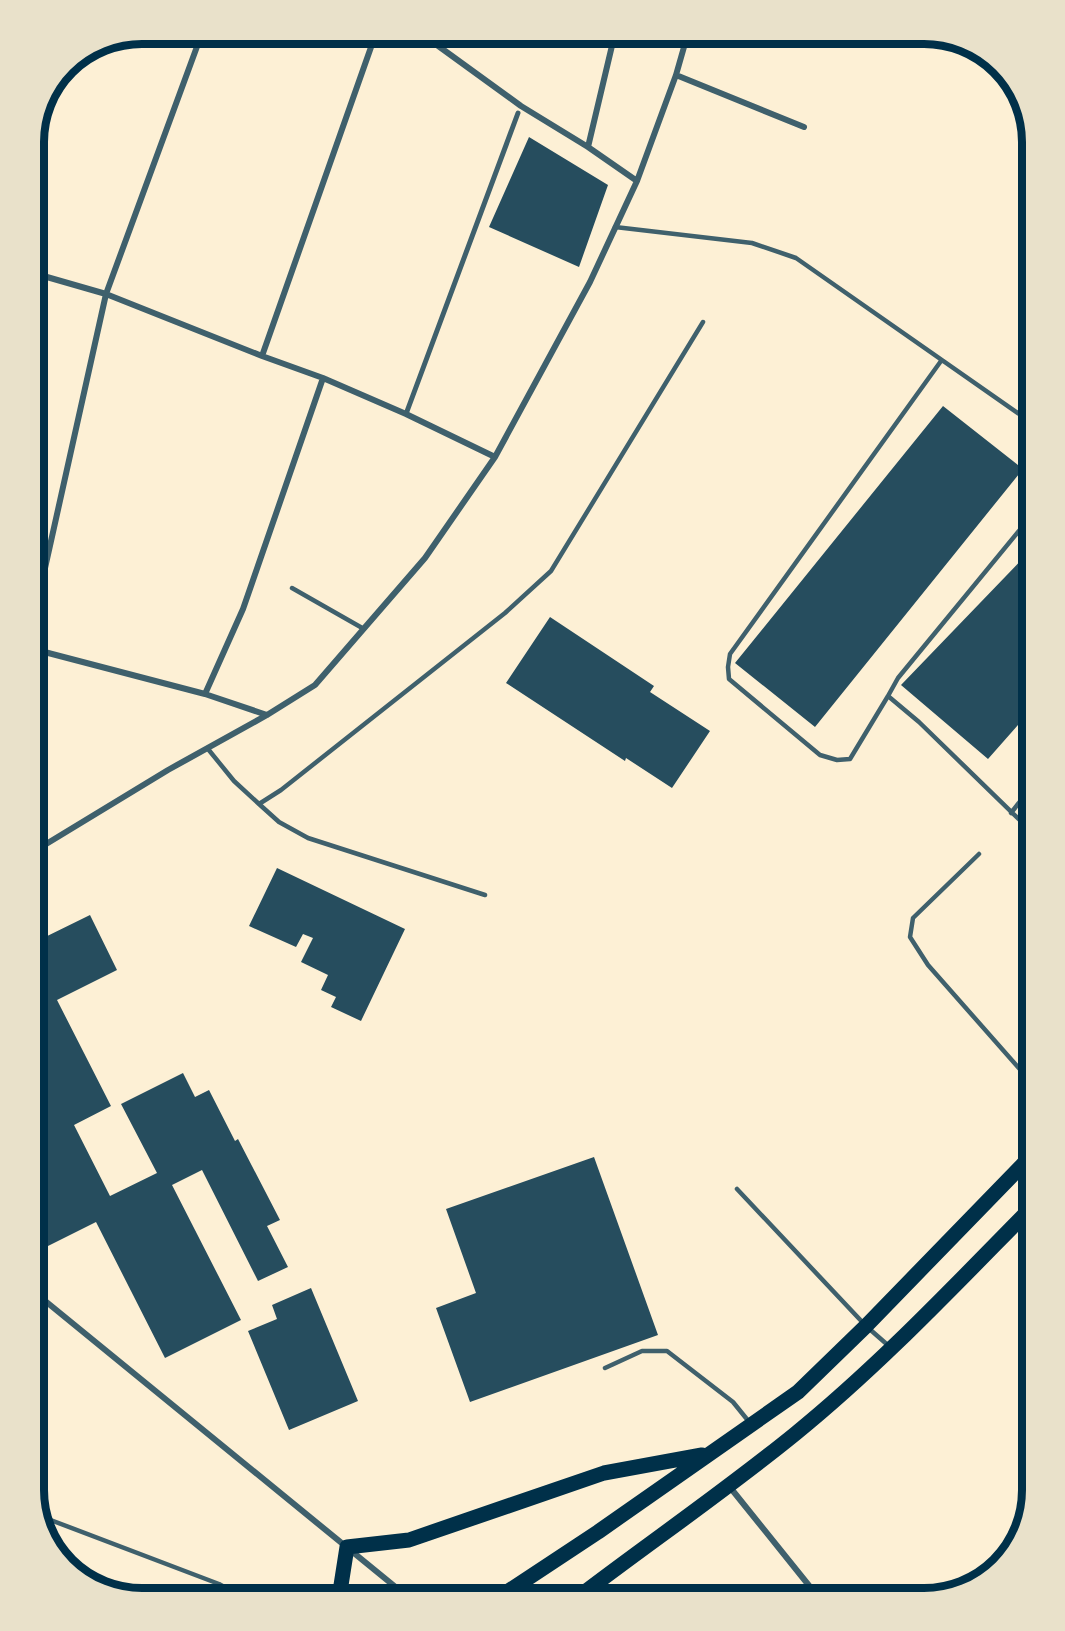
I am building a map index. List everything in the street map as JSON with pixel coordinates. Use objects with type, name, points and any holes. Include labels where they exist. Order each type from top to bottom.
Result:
[{"type":"main road","points":[[514,1587],[598,1532],[798,1392],[866,1326],[1022,1165]]},
{"type":"main road","points":[[591,1588],[729,1486],[796,1433],[892,1348],[1022,1217]]},
{"type":"main road","points":[[341,1587],[347,1547],[409,1540],[604,1473],[707,1454]]},
{"type":"street","points":[[44,573],[106,294],[198,44]]},
{"type":"street","points":[[261,356],[372,44]]},
{"type":"street","points":[[440,44],[521,106],[588,147],[637,181]]},
{"type":"street","points":[[588,147],[612,44]]},
{"type":"street","points":[[44,845],[315,685],[425,558],[495,457],[590,282],[637,181],[676,75],[685,44]]},
{"type":"street","points":[[676,75],[804,127]]},
{"type":"street","points":[[406,414],[518,113]]},
{"type":"street","points":[[44,276],[106,294],[261,356],[323,378],[406,414],[495,457]]},
{"type":"street","points":[[205,694],[243,609],[323,378]]},
{"type":"street","points":[[44,652],[205,694],[267,715]]},
{"type":"street","points":[[44,1300],[396,1587]]},
{"type":"street","points":[[729,1486],[811,1588]]},
{"type":"lane","points":[[615,228],[752,243],[796,258],[1022,416]]},
{"type":"lane","points":[[259,804],[280,790],[496,620],[551,571],[703,322]]},
{"type":"lane","points":[[941,361],[730,654],[729,679],[820,755],[837,760],[850,759],[898,678],[1022,527]]},
{"type":"lane","points":[[292,588],[364,629]]},
{"type":"lane","points":[[888,696],[919,722],[1022,823]]},
{"type":"lane","points":[[208,748],[234,781],[259,804],[279,822],[308,838],[485,895]]},
{"type":"lane","points":[[1011,813],[1022,799]]},
{"type":"lane","points":[[979,854],[913,918],[910,937],[928,965],[1022,1072]]},
{"type":"lane","points":[[737,1189],[866,1326],[892,1348]]},
{"type":"lane","points":[[605,1368],[642,1351],[667,1351],[734,1402],[751,1425]]},
{"type":"lane","points":[[48,1519],[225,1587]]},
{"type":"building","points":[[529,137],[608,185],[579,267],[489,227]]},
{"type":"building","points":[[943,406],[1022,468],[815,727],[735,663]]},
{"type":"building","points":[[1022,559],[1022,720],[988,759],[901,685]]},
{"type":"building","points":[[550,617],[654,686],[650,692],[710,731],[672,788],[626,758],[625,761],[506,683]]},
{"type":"building","points":[[277,868],[405,929],[361,1021],[331,1007],[336,997],[321,990],[328,975],[301,962],[313,938],[303,934],[296,947],[249,926]]},
{"type":"building","points":[[90,915],[117,970],[57,1000],[111,1106],[74,1125],[110,1196],[157,1173],[121,1104],[183,1073],[195,1097],[209,1090],[235,1141],[238,1139],[280,1220],[267,1226],[288,1267],[258,1281],[202,1170],[172,1185],[241,1320],[165,1358],[96,1222],[44,1248],[44,938]]},
{"type":"building","points":[[594,1157],[658,1335],[470,1402],[436,1308],[476,1293],[446,1209]]},
{"type":"building","points":[[311,1288],[358,1401],[289,1430],[248,1331],[277,1319],[272,1305]]}]
